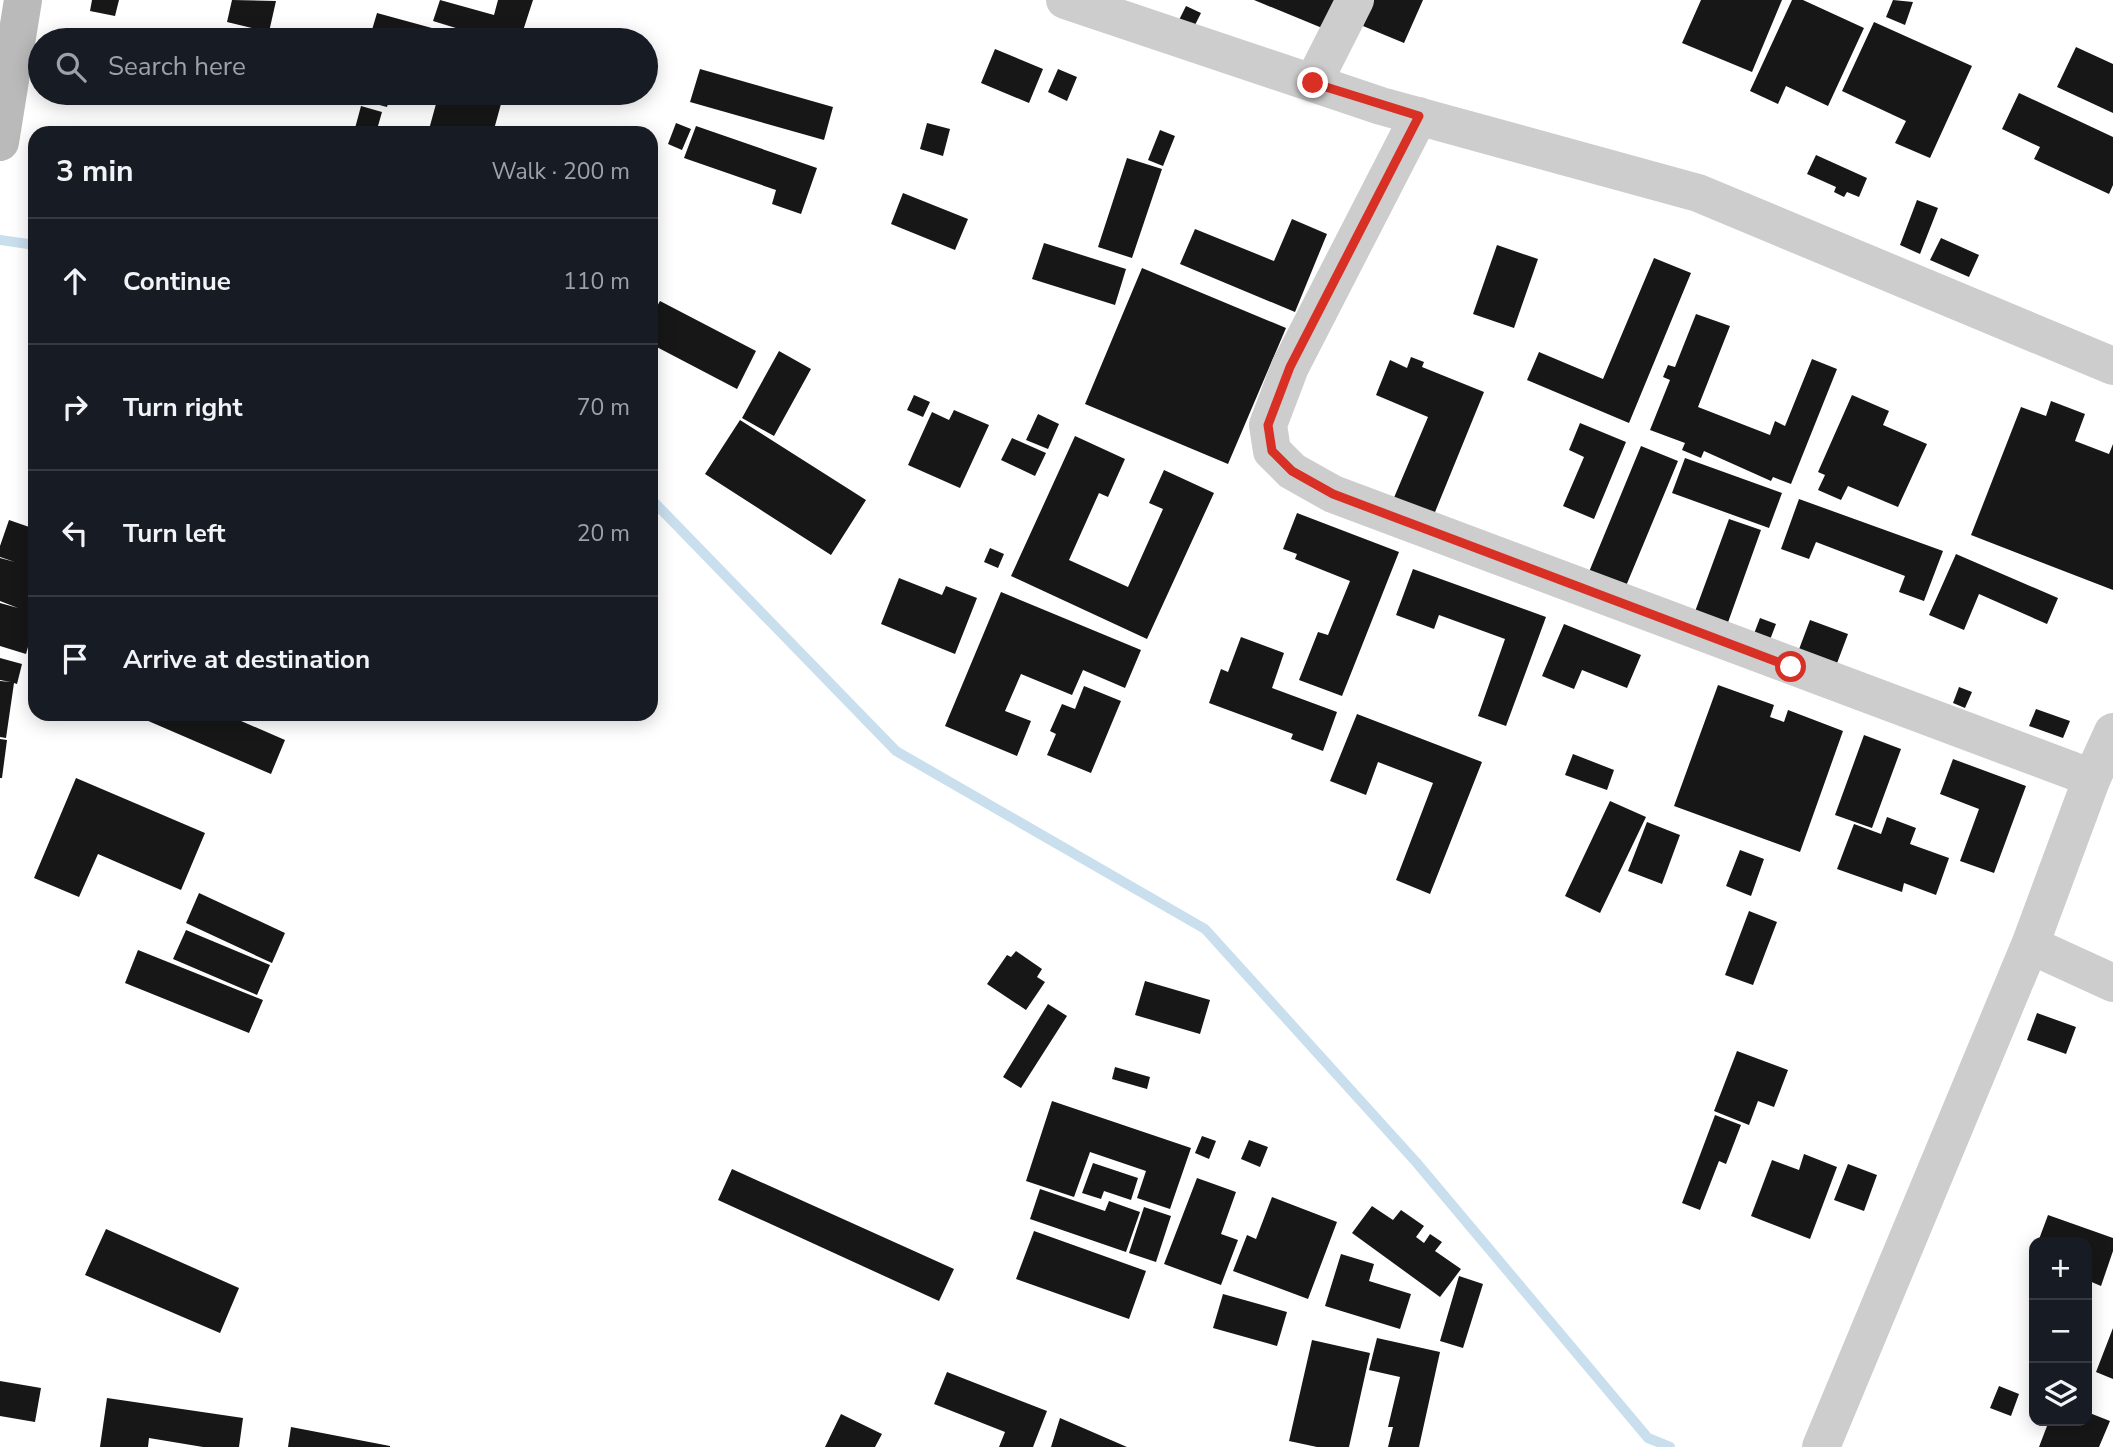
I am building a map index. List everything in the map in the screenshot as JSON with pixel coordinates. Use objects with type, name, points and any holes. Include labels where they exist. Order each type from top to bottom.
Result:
[{"type":"main road","points":[[0,142],[23,0]]},
{"type":"street","points":[[1065,0],[1419,116],[1698,193],[2113,366]]},
{"type":"street","points":[[1313,83],[1355,0]]},
{"type":"street","points":[[1419,116],[1290,367],[1268,425],[1272,451],[1292,471],[1333,494],[2092,778]]},
{"type":"street","points":[[1821,1447],[2030,945],[2092,778],[2113,732]]},
{"type":"street","points":[[2030,945],[2113,983]]},
{"type":"building","points":[[92,0],[119,0],[115,16],[90,11]]},
{"type":"building","points":[[232,0],[276,1],[270,28],[252,28],[227,22]]},
{"type":"building","points":[[440,0],[494,15],[498,0],[533,0],[524,28],[456,28],[433,21]]},
{"type":"building","points":[[1254,0],[1339,0],[1327,30]]},
{"type":"building","points":[[1374,0],[1423,0],[1404,43],[1363,26]]},
{"type":"building","points":[[1701,0],[1782,0],[1752,72],[1682,43]]},
{"type":"building","points":[[1792,0],[1803,0],[1864,28],[1828,106],[1786,86],[1778,104],[1750,91]]},
{"type":"building","points":[[1893,0],[1913,2],[1905,25],[1886,17]]},
{"type":"building","points":[[1186,6],[1201,13],[1190,35],[1175,28]]},
{"type":"building","points":[[377,13],[432,28],[373,28]]},
{"type":"building","points":[[1874,22],[1972,66],[1930,158],[1895,143],[1906,121],[1842,91]]},
{"type":"building","points":[[2076,47],[2113,64],[2113,113],[2057,87]]},
{"type":"building","points":[[995,49],[1043,69],[1029,103],[981,83]]},
{"type":"building","points":[[700,69],[833,107],[824,140],[690,102]]},
{"type":"building","points":[[1058,69],[1077,77],[1067,101],[1048,92]]},
{"type":"building","points":[[2019,93],[2113,137],[2113,185],[2109,194],[2034,159],[2040,147],[2002,129]]},
{"type":"building","points":[[436,105],[501,105],[495,126],[430,126]]},
{"type":"building","points":[[361,106],[382,112],[378,126],[356,126]]},
{"type":"building","points":[[676,123],[691,129],[682,150],[668,144]]},
{"type":"building","points":[[927,123],[950,129],[943,156],[920,149]]},
{"type":"building","points":[[696,126],[817,168],[801,214],[772,204],[776,190],[684,158]]},
{"type":"building","points":[[1160,130],[1175,136],[1163,166],[1148,160]]},
{"type":"building","points":[[1816,155],[1867,178],[1859,197],[1847,192],[1844,197],[1834,192],[1836,187],[1807,174]]},
{"type":"building","points":[[1127,158],[1162,169],[1132,258],[1098,247]]},
{"type":"building","points":[[903,193],[968,219],[955,250],[891,224]]},
{"type":"building","points":[[1917,200],[1938,208],[1920,254],[1900,245]]},
{"type":"building","points":[[1292,219],[1327,234],[1295,312],[1180,264],[1195,229],[1274,261]]},
{"type":"building","points":[[1941,238],[1979,255],[1969,277],[1930,260]]},
{"type":"building","points":[[1044,243],[1126,269],[1115,305],[1032,279]]},
{"type":"building","points":[[1497,245],[1538,259],[1514,328],[1473,314]]},
{"type":"building","points":[[1654,258],[1691,273],[1629,423],[1527,380],[1539,352],[1603,379]]},
{"type":"building","points":[[1142,268],[1286,328],[1228,464],[1085,404]]},
{"type":"building","points":[[660,301],[756,351],[737,389],[658,348]]},
{"type":"building","points":[[1696,314],[1730,326],[1698,407],[1770,435],[1775,421],[1785,426],[1812,359],[1837,369],[1791,484],[1773,477],[1771,481],[1704,451],[1701,458],[1682,450],[1685,443],[1650,430],[1670,380],[1663,377],[1668,365],[1675,367]]},
{"type":"building","points":[[779,351],[811,369],[774,436],[742,418]]},
{"type":"building","points":[[1411,357],[1424,362],[1422,367],[1484,392],[1433,517],[1393,500],[1428,417],[1376,395],[1390,360],[1407,368]]},
{"type":"building","points":[[914,395],[930,402],[923,417],[907,410]]},
{"type":"building","points":[[1852,395],[1889,411],[1883,425],[1927,444],[1898,507],[1848,486],[1841,500],[1818,490],[1825,475],[1818,472]]},
{"type":"building","points":[[2051,401],[2085,414],[2075,441],[2109,454],[2113,444],[2113,590],[1971,535],[2021,407],[2046,416]]},
{"type":"building","points":[[954,410],[989,425],[960,488],[908,465],[932,412],[949,420]]},
{"type":"building","points":[[1038,414],[1059,424],[1048,449],[1026,440]]},
{"type":"building","points":[[740,420],[866,500],[831,555],[705,474]]},
{"type":"building","points":[[1580,423],[1626,442],[1594,519],[1563,506],[1584,457],[1569,450]]},
{"type":"building","points":[[1075,436],[1125,459],[1108,497],[1099,493],[1069,560],[1128,587],[1163,509],[1149,503],[1164,470],[1214,493],[1147,639],[1011,576]]},
{"type":"building","points":[[1012,438],[1046,453],[1035,476],[1001,460]]},
{"type":"building","points":[[1641,446],[1678,461],[1621,598],[1584,584]]},
{"type":"building","points":[[1685,458],[1782,493],[1769,528],[1672,493]]},
{"type":"building","points":[[1799,499],[1943,551],[1924,601],[1899,592],[1905,576],[1816,542],[1809,559],[1781,549]]},
{"type":"building","points":[[1297,513],[1399,552],[1342,696],[1299,680],[1318,632],[1328,635],[1350,581],[1295,559],[1297,554],[1283,549]]},
{"type":"building","points":[[1729,519],[1761,530],[1726,628],[1693,617]]},
{"type":"building","points":[[9,520],[28,527],[26,654],[0,646],[0,603],[18,608],[0,601],[0,558],[15,562],[0,557],[0,546]]},
{"type":"building","points":[[990,548],[1004,554],[998,568],[984,562]]},
{"type":"building","points":[[1956,554],[2058,598],[2047,624],[1979,594],[1964,630],[1929,615]]},
{"type":"building","points":[[1413,569],[1546,617],[1506,726],[1478,716],[1505,639],[1439,615],[1434,629],[1396,615]]},
{"type":"building","points":[[899,578],[942,595],[946,586],[977,598],[955,654],[881,624]]},
{"type":"building","points":[[1001,592],[1141,650],[1125,688],[1083,670],[1072,695],[1021,674],[1005,711],[1031,721],[1017,756],[945,726]]},
{"type":"building","points":[[1760,618],[1776,624],[1768,645],[1752,639]]},
{"type":"building","points":[[1810,620],[1848,634],[1836,666],[1798,652]]},
{"type":"building","points":[[1564,624],[1641,655],[1627,688],[1582,670],[1574,689],[1542,676]]},
{"type":"building","points":[[1241,637],[1284,653],[1272,688],[1337,712],[1323,751],[1291,739],[1293,734],[1209,703],[1221,669],[1228,672]]},
{"type":"building","points":[[0,658],[22,664],[17,684],[14,683],[6,738],[0,737],[0,681],[11,682],[0,680]]},
{"type":"building","points":[[1718,685],[1774,705],[1770,717],[1784,722],[1788,710],[1843,731],[1800,852],[1674,806]]},
{"type":"building","points":[[1084,686],[1121,701],[1091,773],[1047,755],[1056,734],[1050,731],[1062,704],[1075,709]]},
{"type":"building","points":[[1959,687],[1972,692],[1965,708],[1953,703]]},
{"type":"building","points":[[2036,709],[2070,721],[2063,738],[2029,726]]},
{"type":"building","points":[[1357,714],[1482,762],[1430,894],[1396,880],[1433,783],[1378,762],[1366,795],[1330,781]]},
{"type":"building","points":[[148,721],[241,721],[285,740],[271,774]]},
{"type":"building","points":[[1864,735],[1901,749],[1872,828],[1835,815]]},
{"type":"building","points":[[0,739],[7,740],[2,778],[0,778]]},
{"type":"building","points":[[1573,754],[1614,770],[1607,790],[1565,775]]},
{"type":"building","points":[[1953,759],[2026,786],[1994,873],[1960,861],[1979,809],[1940,794]]},
{"type":"building","points":[[76,778],[205,833],[181,890],[98,854],[79,897],[34,878]]},
{"type":"building","points":[[1610,801],[1646,817],[1600,913],[1565,896]]},
{"type":"building","points":[[1887,817],[1916,828],[1910,844],[1949,858],[1936,895],[1904,883],[1902,892],[1837,869],[1854,824],[1881,834]]},
{"type":"building","points":[[1647,822],[1680,835],[1662,884],[1628,871]]},
{"type":"building","points":[[1740,850],[1764,859],[1751,896],[1726,886]]},
{"type":"building","points":[[199,893],[285,933],[272,963],[186,923]]},
{"type":"building","points":[[1749,911],[1777,922],[1753,985],[1725,975]]},
{"type":"building","points":[[186,930],[270,965],[257,995],[173,959]]},
{"type":"building","points":[[138,950],[263,1000],[249,1033],[125,983]]},
{"type":"building","points":[[1016,951],[1042,969],[1037,977],[1045,982],[1026,1010],[987,984],[1007,955],[1011,957]]},
{"type":"building","points":[[1145,981],[1210,1000],[1200,1034],[1135,1015]]},
{"type":"building","points":[[1048,1004],[1067,1016],[1021,1088],[1003,1077]]},
{"type":"building","points":[[2037,1013],[2076,1027],[2066,1054],[2027,1040]]},
{"type":"building","points":[[1737,1051],[1788,1070],[1774,1107],[1758,1101],[1749,1125],[1714,1111]]},
{"type":"building","points":[[1115,1067],[1150,1077],[1147,1089],[1112,1079]]},
{"type":"building","points":[[1052,1101],[1191,1148],[1170,1209],[1137,1198],[1146,1171],[1090,1152],[1074,1197],[1026,1181]]},
{"type":"building","points":[[1715,1115],[1741,1125],[1726,1164],[1719,1161],[1700,1210],[1682,1203]]},
{"type":"building","points":[[1202,1136],[1216,1141],[1209,1159],[1195,1153]]},
{"type":"building","points":[[1249,1140],[1268,1147],[1260,1167],[1241,1159]]},
{"type":"building","points":[[1804,1154],[1837,1167],[1810,1239],[1751,1216],[1772,1160],[1799,1170]]},
{"type":"building","points":[[1093,1163],[1138,1178],[1131,1200],[1104,1191],[1101,1199],[1082,1193]]},
{"type":"building","points":[[1848,1164],[1877,1175],[1864,1211],[1834,1200]]},
{"type":"building","points":[[732,1169],[954,1269],[939,1301],[718,1200]]},
{"type":"building","points":[[1197,1178],[1236,1192],[1221,1234],[1238,1240],[1221,1285],[1164,1264]]},
{"type":"building","points":[[1040,1189],[1105,1211],[1109,1201],[1140,1212],[1126,1252],[1030,1219]]},
{"type":"building","points":[[1272,1197],[1337,1222],[1308,1299],[1233,1271],[1247,1235],[1256,1239]]},
{"type":"building","points":[[1372,1206],[1393,1220],[1401,1210],[1424,1226],[1416,1237],[1424,1243],[1430,1234],[1442,1242],[1435,1251],[1461,1269],[1440,1297],[1352,1233]]},
{"type":"building","points":[[1144,1207],[1171,1216],[1156,1262],[1129,1253]]},
{"type":"building","points":[[2048,1215],[2113,1238],[2113,1251],[2101,1286],[2092,1282],[2092,1237],[2040,1237]]},
{"type":"building","points":[[106,1229],[239,1288],[220,1333],[85,1275]]},
{"type":"building","points":[[1034,1231],[1146,1271],[1129,1319],[1016,1279]]},
{"type":"building","points":[[1341,1254],[1374,1264],[1369,1281],[1411,1294],[1400,1329],[1325,1306]]},
{"type":"building","points":[[1459,1276],[1483,1284],[1463,1348],[1440,1341]]},
{"type":"building","points":[[1223,1294],[1287,1312],[1277,1346],[1213,1328]]},
{"type":"building","points":[[2113,1328],[2113,1379],[2096,1372]]},
{"type":"building","points":[[1377,1338],[1440,1352],[1419,1447],[1388,1447],[1393,1427],[1388,1427],[1400,1377],[1369,1370]]},
{"type":"building","points":[[1312,1340],[1370,1353],[1349,1447],[1317,1447],[1289,1441]]},
{"type":"building","points":[[947,1372],[1047,1411],[1033,1447],[999,1447],[1005,1432],[934,1404]]},
{"type":"building","points":[[0,1381],[41,1388],[35,1422],[0,1416]]},
{"type":"building","points":[[1999,1386],[2019,1394],[2011,1416],[1990,1408]]},
{"type":"building","points":[[107,1398],[243,1418],[239,1447],[203,1447],[149,1438],[148,1447],[100,1447]]},
{"type":"building","points":[[841,1414],[882,1434],[875,1447],[825,1447]]},
{"type":"building","points":[[2092,1414],[2110,1421],[2099,1447],[2039,1447],[2047,1426],[2092,1426]]},
{"type":"building","points":[[1060,1418],[1127,1447],[1051,1447]]},
{"type":"building","points":[[291,1427],[390,1446],[390,1447],[288,1447]]},
{"type":"waterway","points":[[0,240],[28,244]]},
{"type":"waterway","points":[[658,506],[896,751],[1205,929],[1416,1162],[1648,1438],[1670,1447]]},
{"type":"route","points":[[1313,83],[1419,116],[1290,367],[1268,425],[1272,451],[1292,471],[1333,494],[1791,667]]}]
